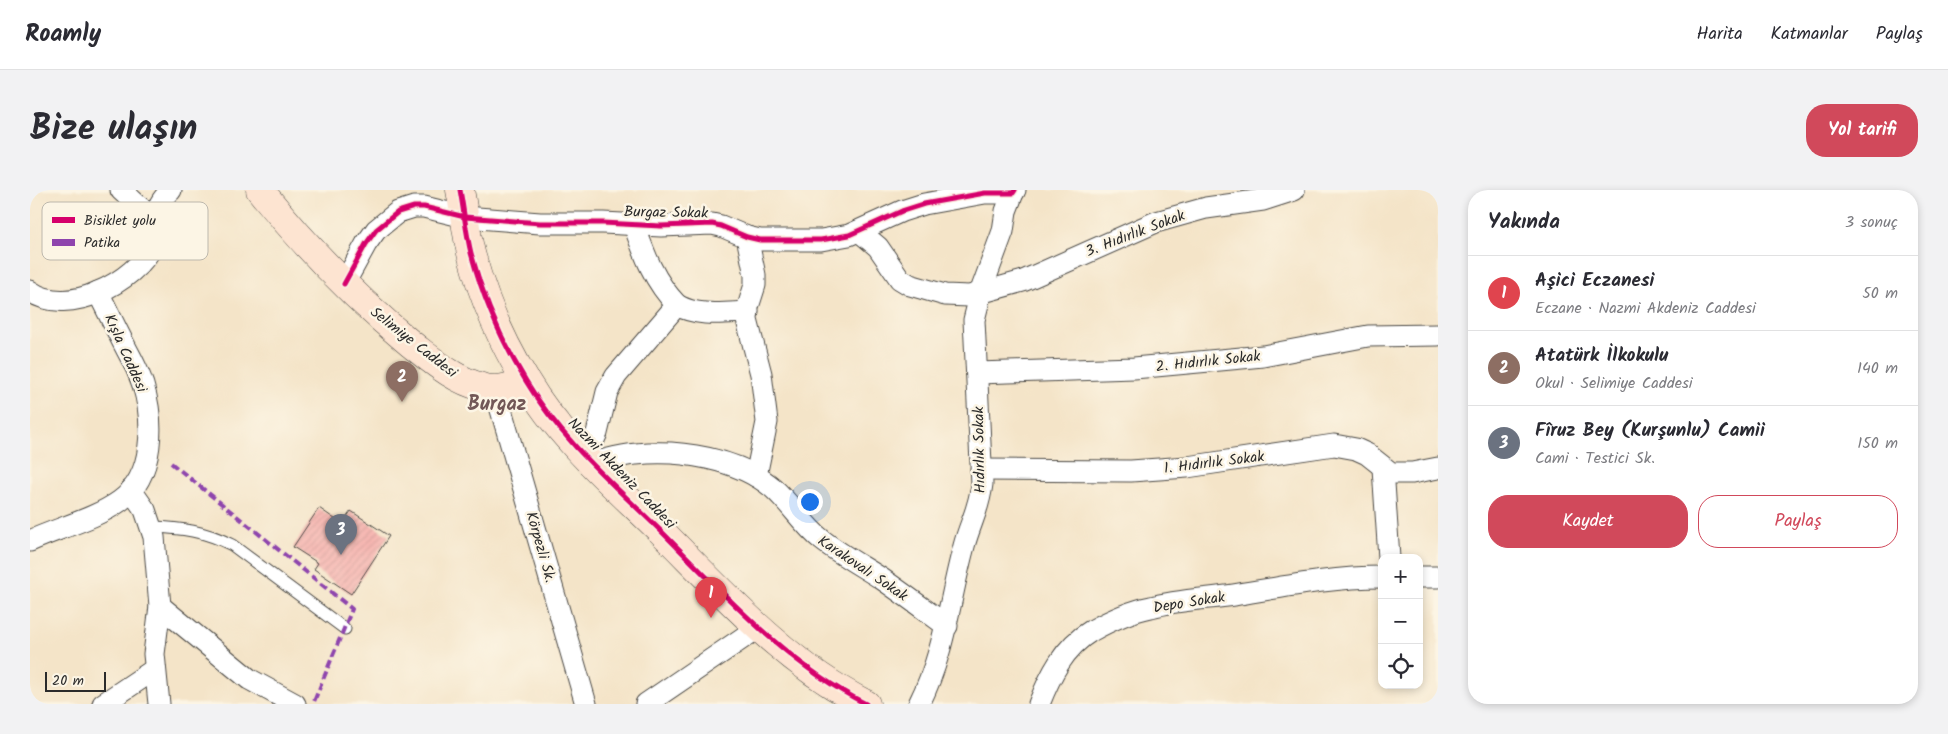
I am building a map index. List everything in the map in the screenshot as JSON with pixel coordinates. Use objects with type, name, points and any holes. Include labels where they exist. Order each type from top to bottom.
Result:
[{"type":"street","points":[[121,190],[134,202]]},
{"type":"street","points":[[161,202],[171,190]]},
{"type":"street","name":"Selimiye Caddesi","points":[[260,190],[314,254],[344,284],[391,327],[439,366],[465,382],[482,388],[510,387],[525,380]]},
{"type":"street","name":"Nazmi Akdeniz Caddesi","points":[[460,190],[471,252],[489,307],[525,380],[543,408],[587,459],[759,627],[806,666],[834,686],[866,704]]},
{"type":"street","name":"3. Hıdırlık Sokak","points":[[980,294],[1023,281],[1156,222],[1206,208],[1263,200],[1294,190]]},
{"type":"street","name":"Burgaz Sokak","points":[[344,284],[376,230],[405,208],[424,207],[465,217],[540,224],[660,226],[712,224],[760,240],[821,240],[837,238],[859,231],[902,211],[924,204],[984,193],[1014,192]]},
{"type":"street","name":"Hıdırlık Sokak","points":[[918,704],[932,673],[947,626],[964,544],[980,501],[981,470],[974,320],[980,294],[1004,231],[1008,205],[1014,192]]},
{"type":"street","points":[[634,225],[647,260],[657,280],[677,305],[689,312],[748,312]]},
{"type":"street","points":[[859,231],[878,247],[900,279],[910,285],[956,296],[980,294]]},
{"type":"street","points":[[747,237],[755,280],[748,312],[750,338],[761,374],[767,422],[756,476]]},
{"type":"street","points":[[30,291],[40,297],[60,300],[90,296],[126,276],[141,260]]},
{"type":"street","name":"Kışla Caddesi","points":[[30,541],[102,511],[121,500],[131,490],[143,468],[148,452],[148,406],[143,384],[98,292]]},
{"type":"street","points":[[587,459],[597,433],[607,392],[616,376],[677,305]]},
{"type":"street","name":"2. Hıdırlık Sokak","points":[[977,373],[1160,366],[1263,356],[1368,336],[1438,335]]},
{"type":"street","name":"Körpezli Sk.","points":[[495,389],[586,704]]},
{"type":"street","name":"1. Hıdırlık Sokak","points":[[981,470],[1150,470],[1187,467],[1334,445],[1356,448],[1392,473],[1402,474],[1438,468]]},
{"type":"street","name":"Karakovalı Sokak","points":[[587,459],[635,454],[680,454],[716,460],[742,469],[756,476],[779,494],[813,534],[947,626]]},
{"type":"street","points":[[1383,468],[1389,554]]},
{"type":"street","points":[[131,490],[145,510],[152,528],[156,556],[160,606],[154,654],[159,704]]},
{"type":"street","name":"Depo Sokak","points":[[1039,704],[1059,661],[1074,644],[1091,631],[1134,612],[1170,603],[1295,585],[1378,577]]},
{"type":"street","points":[[1423,577],[1438,577]]},
{"type":"street","points":[[160,606],[267,696],[296,704]]},
{"type":"street","points":[[646,704],[759,627]]},
{"type":"street","points":[[103,704],[155,669]]},
{"type":"lane","points":[[152,528],[182,528],[215,536],[232,545],[345,628]]},
{"type":"building","points":[[319,508],[342,524],[351,511],[389,536],[351,594],[314,569],[318,563],[293,547]]},
{"type":"marked path","points":[[171,463],[352,609],[313,704]]},
{"type":"cycle path","points":[[460,190],[471,253],[487,303],[517,366],[555,423],[589,461],[757,626],[809,669],[837,688],[866,704]]},
{"type":"cycle path","points":[[344,284],[376,230],[398,212],[414,207],[424,207],[465,217],[540,223],[603,223],[661,226],[712,224],[760,240],[821,240],[849,235],[902,211],[924,204],[985,193],[1013,193],[1015,190]]},
{"type":"place","name":"Atatürk İlkokulu","points":[[402,402]]},
{"type":"place","name":"Fîruz Bey (Kurşunlu) Camii","points":[[341,555]]},
{"type":"place","name":"Aşici Eczanesi","points":[[711,618]]},
{"type":"district","name":"Burgaz","points":[[497,403]]}]
